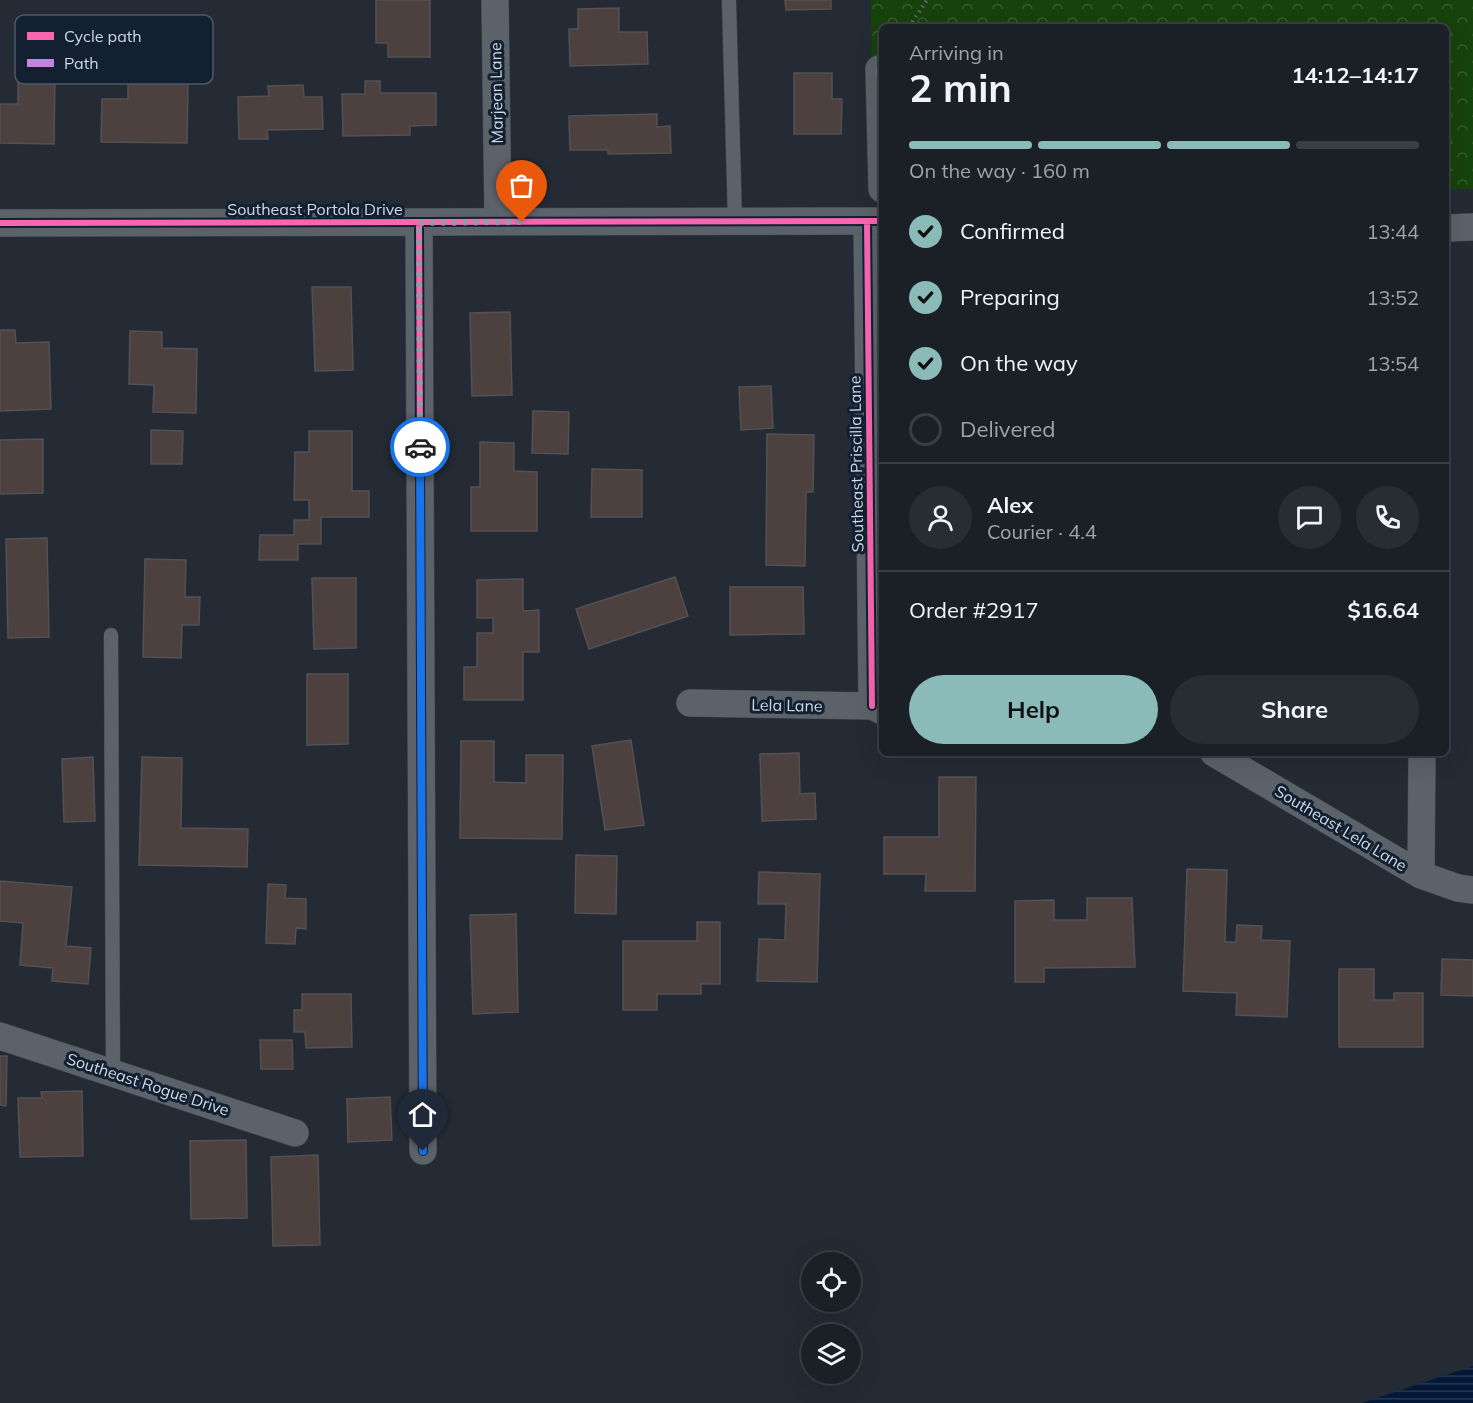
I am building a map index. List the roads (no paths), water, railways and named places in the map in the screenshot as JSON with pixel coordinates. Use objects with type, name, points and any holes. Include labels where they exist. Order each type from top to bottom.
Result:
[{"type":"street","name":"Marjean Lane","points":[[495,0],[498,222]]},
{"type":"street","name":"Southeast Portola Drive","points":[[0,223],[874,222]]},
{"type":"street","name":"Southeast Priscilla Lane","points":[[874,222],[877,709]]},
{"type":"street","points":[[419,223],[423,1151]]},
{"type":"street","points":[[1449,228],[1473,227]]},
{"type":"street","name":"Lela Lane","points":[[690,702],[877,709]]},
{"type":"street","name":"Southeast Lela Lane","points":[[1219,756],[1421,875],[1458,888],[1473,890]]},
{"type":"street","points":[[1421,875],[1422,756]]},
{"type":"street","name":"Southeast Rogue Drive","points":[[0,1036],[295,1133]]},
{"type":"lane","points":[[729,2],[735,222]]},
{"type":"lane","points":[[111,635],[112,1071]]},
{"type":"water","points":[[1473,1366],[1473,1403],[1362,1403]]}]
